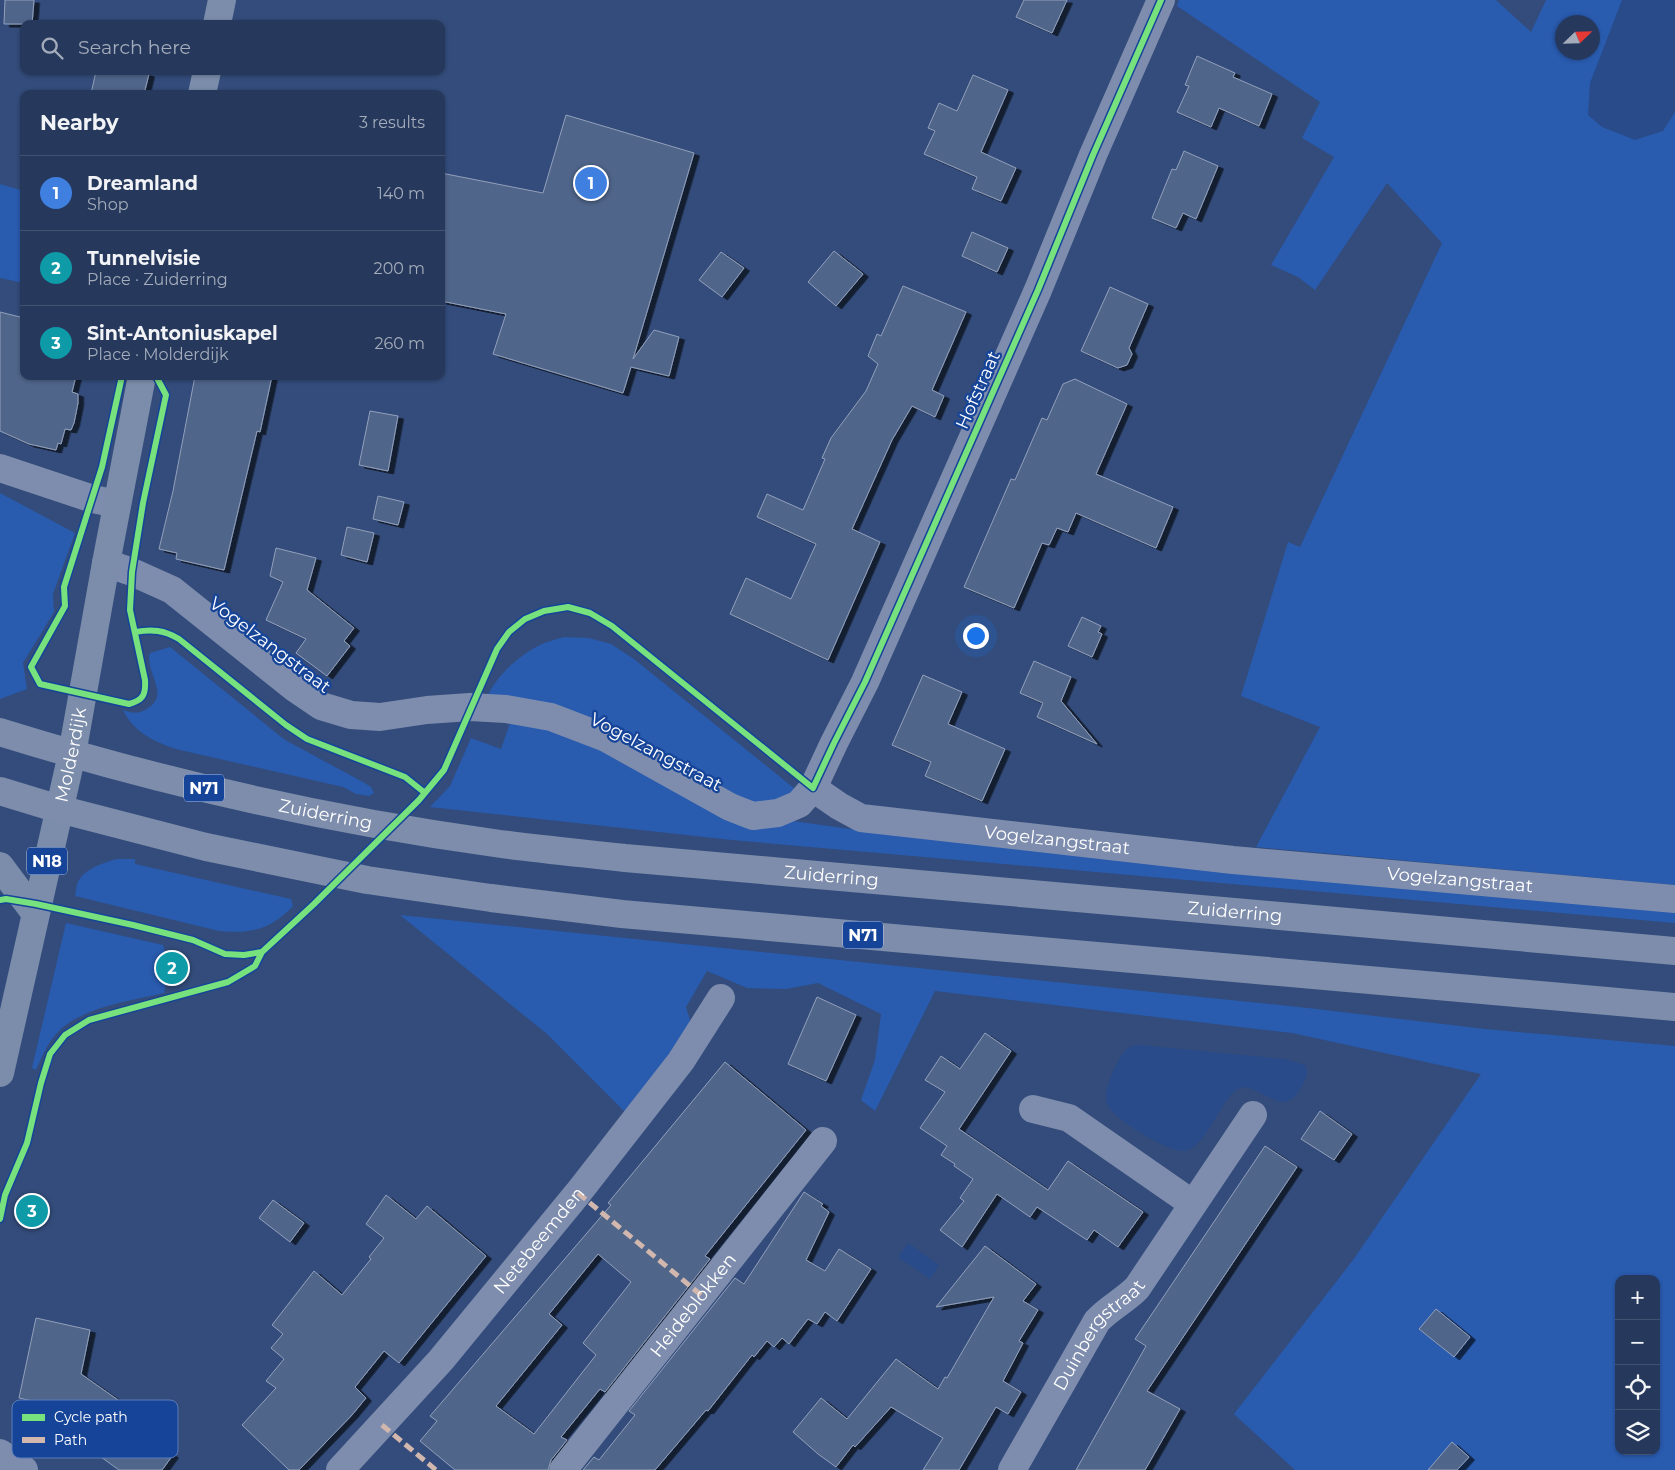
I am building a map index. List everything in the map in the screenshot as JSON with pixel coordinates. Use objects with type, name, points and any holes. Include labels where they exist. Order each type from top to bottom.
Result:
[{"type":"highway","name":"Zuiderring","points":[[0,732],[72,754],[223,793],[338,817],[493,843],[625,858],[1675,951]]},
{"type":"highway","name":"N71","points":[[0,791],[59,809],[215,849],[367,880],[491,898],[622,914],[1675,1007]]},
{"type":"main road","points":[[218,20],[222,0]]},
{"type":"main road","points":[[203,90],[206,75]]},
{"type":"main road","name":"Molderdijk","points":[[0,1073],[72,754],[141,380]]},
{"type":"main road","points":[[0,866],[35,913]]},
{"type":"street","name":"Hofstraat","points":[[813,788],[865,682],[1038,290],[1093,155],[1161,0]]},
{"type":"street","points":[[0,468],[117,504]]},
{"type":"street","name":"Vogelzangstraat","points":[[106,563],[132,572],[172,590],[296,689],[321,706],[351,715],[380,717],[426,710],[470,707],[506,709],[551,717],[606,738],[730,807],[754,816],[778,813],[800,804],[813,788],[838,806],[861,818],[1233,860],[1675,899]]},
{"type":"street","name":"Netebeemden","points":[[340,1470],[441,1360],[584,1185],[680,1061],[721,998]]},
{"type":"street","points":[[1033,1109],[1069,1118],[1193,1204]]},
{"type":"street","name":"Duinbergstraat","points":[[1012,1470],[1097,1322],[1103,1314],[1121,1303],[1137,1288],[1252,1115]]},
{"type":"street","name":"Heideblokken","points":[[563,1470],[823,1141]]},
{"type":"street","points":[[0,1453],[24,1470]]},
{"type":"shaded area","points":[[1179,0],[1496,0],[1531,32],[1546,0],[1675,0],[1675,885],[1256,847],[1320,727],[1241,696],[1288,542],[1300,547],[1442,243],[1387,183],[1315,290],[1298,277],[1271,265],[1334,157],[1302,138],[1320,102],[1177,6]]},
{"type":"shaded area","points":[[1622,0],[1675,0],[1675,112],[1663,131],[1635,140],[1602,127],[1588,115],[1590,83]]},
{"type":"shaded area","points":[[0,184],[20,190],[20,282],[0,278]]},
{"type":"shaded area","points":[[0,493],[75,533],[53,594],[54,612],[23,663],[27,689],[0,699]]},
{"type":"shaded area","points":[[564,637],[589,638],[611,644],[634,659],[795,789],[787,796],[757,805],[487,697],[503,673],[517,660],[542,644]]},
{"type":"shaded area","points":[[170,647],[285,740],[363,782],[371,787],[374,793],[369,796],[356,794],[343,787],[180,750],[154,740],[140,731],[133,725],[123,710],[140,712],[153,704],[157,698],[157,691],[149,661],[150,653]]},
{"type":"shaded area","points":[[511,720],[555,731],[793,821],[864,831],[1675,907],[1675,923],[732,840],[430,807],[450,786],[471,738],[501,749]]},
{"type":"shaded area","points":[[117,859],[135,859],[135,864],[291,899],[293,906],[285,914],[259,929],[230,932],[219,931],[75,896],[77,884],[84,874],[94,867]]},
{"type":"shaded area","points":[[400,915],[1308,1008],[1485,1029],[1675,1046],[1675,1470],[1295,1470],[1234,1414],[1353,1260],[1481,1074],[1292,1033],[935,991],[875,1111],[861,1100],[875,1060],[881,1014],[818,983],[786,989],[747,988],[707,971],[686,1007],[691,1023],[675,1052],[627,1114],[547,1034]]},
{"type":"shaded area","points":[[66,923],[163,945],[167,963],[164,993],[107,1006],[67,1024],[50,1042],[36,1070],[32,1068]]},
{"type":"shaded area","points":[[1139,1045],[1285,1059],[1305,1065],[1307,1074],[1297,1094],[1284,1102],[1277,1101],[1246,1087],[1237,1089],[1229,1097],[1199,1143],[1184,1151],[1176,1150],[1154,1141],[1130,1126],[1119,1118],[1107,1104],[1108,1085],[1118,1061],[1128,1048]]},
{"type":"shaded area","points":[[908,1243],[939,1265],[930,1279],[898,1257]]},
{"type":"building","points":[[5,0],[34,0],[32,20],[20,20],[20,24],[4,24]]},
{"type":"building","points":[[1024,0],[1067,0],[1052,33],[1016,17]]},
{"type":"building","points":[[1197,56],[1235,73],[1233,77],[1272,94],[1259,126],[1219,108],[1211,127],[1177,112],[1189,86],[1185,85]]},
{"type":"building","points":[[95,75],[149,75],[145,90],[92,90]]},
{"type":"building","points":[[973,75],[1008,90],[981,152],[1016,168],[1001,201],[972,189],[977,177],[924,154],[935,131],[928,128],[939,103],[957,111]]},
{"type":"building","points":[[566,115],[694,153],[633,359],[654,330],[679,337],[669,376],[631,367],[623,393],[493,354],[506,314],[445,302],[445,174],[543,193]]},
{"type":"building","points":[[1184,151],[1218,166],[1196,219],[1183,213],[1176,228],[1152,218],[1172,169],[1176,170]]},
{"type":"building","points":[[972,232],[1008,248],[997,272],[962,256]]},
{"type":"building","points":[[834,251],[863,274],[836,306],[808,282]]},
{"type":"building","points":[[721,252],[744,268],[722,297],[699,280]]},
{"type":"building","points":[[903,286],[966,312],[932,390],[944,396],[935,417],[912,406],[892,440],[852,529],[880,542],[828,660],[730,614],[746,578],[791,599],[816,544],[757,517],[767,494],[803,510],[825,459],[822,458],[831,438],[866,391],[878,364],[868,356],[877,334],[881,336]]},
{"type":"building","points":[[1110,287],[1148,304],[1129,348],[1132,354],[1127,365],[1118,368],[1081,351]]},
{"type":"building","points":[[0,312],[20,317],[20,380],[75,380],[72,392],[78,394],[78,403],[71,430],[65,429],[61,444],[58,443],[56,450],[29,444],[0,431]]},
{"type":"building","points":[[1075,379],[1127,404],[1096,474],[1173,507],[1156,548],[1076,513],[1068,532],[1057,528],[1049,545],[1042,543],[1014,608],[964,587],[1011,479],[1015,480],[1042,418],[1047,420],[1063,384]]},
{"type":"building","points":[[194,380],[271,380],[260,432],[257,431],[224,570],[176,559],[177,553],[159,549],[173,491]]},
{"type":"building","points":[[370,411],[398,416],[388,471],[359,465]]},
{"type":"building","points":[[378,496],[404,502],[398,525],[373,519]]},
{"type":"building","points":[[347,527],[374,533],[367,562],[341,555]]},
{"type":"building","points":[[276,548],[316,558],[307,590],[354,628],[344,641],[350,646],[327,676],[296,653],[306,639],[266,620],[283,582],[270,576]]},
{"type":"building","points":[[1082,617],[1101,626],[1098,632],[1102,634],[1092,657],[1068,646]]},
{"type":"building","points":[[1034,661],[1071,677],[1061,701],[1097,744],[1037,717],[1043,703],[1020,693]]},
{"type":"building","points":[[923,675],[962,692],[948,724],[1005,749],[982,801],[925,776],[931,762],[892,745]]},
{"type":"building","points":[[817,997],[856,1015],[826,1081],[788,1064]]},
{"type":"building","points":[[985,1033],[1011,1051],[959,1129],[1048,1190],[1068,1161],[1143,1212],[1118,1247],[1094,1230],[1087,1240],[1037,1207],[1030,1217],[997,1194],[962,1247],[940,1230],[964,1201],[960,1198],[973,1179],[941,1155],[947,1146],[920,1128],[945,1092],[925,1080],[941,1056],[960,1069]]},
{"type":"building","points":[[725,1062],[806,1130],[705,1256],[710,1259],[605,1392],[600,1389],[561,1437],[567,1440],[551,1460],[548,1470],[455,1470],[420,1441],[437,1421],[430,1416],[611,1205],[608,1203]],"holes":[[[598,1254],[631,1282],[583,1343],[596,1355],[534,1434],[496,1406],[562,1325],[549,1314]]]},
{"type":"building","points":[[1320,1111],[1352,1134],[1334,1160],[1301,1139]]},
{"type":"building","points":[[1265,1146],[1297,1167],[1147,1391],[1180,1409],[1145,1470],[1076,1470],[1146,1346],[1135,1339]]},
{"type":"building","points":[[804,1192],[823,1204],[821,1206],[829,1212],[806,1260],[825,1271],[839,1249],[871,1269],[837,1321],[825,1312],[817,1324],[808,1319],[789,1344],[782,1338],[774,1347],[767,1341],[754,1357],[752,1355],[708,1411],[706,1410],[655,1470],[583,1470],[594,1457],[599,1460],[635,1415],[629,1411],[735,1278],[744,1284]]},
{"type":"building","points":[[386,1195],[416,1219],[427,1206],[486,1256],[399,1363],[384,1351],[355,1387],[366,1398],[299,1470],[289,1470],[242,1425],[276,1388],[266,1381],[284,1359],[271,1348],[283,1334],[272,1325],[314,1271],[342,1295],[371,1259],[369,1257],[384,1238],[366,1224]]},
{"type":"building","points":[[273,1200],[304,1223],[290,1242],[259,1218]]},
{"type":"building","points":[[985,1246],[1036,1284],[1023,1301],[1038,1310],[1019,1341],[1023,1343],[1003,1381],[1021,1392],[1008,1414],[996,1407],[959,1470],[923,1470],[943,1438],[891,1407],[855,1447],[853,1445],[836,1467],[793,1432],[821,1398],[847,1419],[896,1359],[938,1389],[945,1377],[947,1378],[994,1297],[936,1307]]},
{"type":"building","points":[[1436,1309],[1470,1337],[1454,1357],[1419,1329]]},
{"type":"building","points":[[36,1318],[90,1330],[81,1374],[118,1400],[28,1400],[19,1398]]},
{"type":"building","points":[[1452,1442],[1469,1457],[1457,1470],[1428,1470]]},
{"type":"building","points":[[102,1458],[171,1458],[162,1470],[119,1470]]},
{"type":"marked path","points":[[578,1193],[701,1295]]},
{"type":"marked path","points":[[382,1425],[436,1470]]},
{"type":"cycle path","points":[[0,1219],[5,1195],[27,1143],[50,1054],[65,1035],[89,1020],[228,982],[255,966],[262,952],[314,904],[419,800],[444,770],[497,649],[509,632],[525,619],[544,611],[568,607],[590,613],[612,626],[813,788],[865,682],[1038,290],[1093,155],[1161,0]]},
{"type":"cycle path","points":[[121,380],[102,467],[64,587],[65,606],[31,667],[40,684],[129,704],[138,701],[143,696],[145,690],[145,680],[130,610],[132,572],[143,503],[166,395],[158,380]]},
{"type":"cycle path","points":[[135,632],[158,631],[179,639],[286,725],[307,739],[405,777],[425,793]]},
{"type":"cycle path","points":[[0,900],[6,899],[36,904],[133,925],[193,940],[225,954],[244,955],[262,952]]},
{"type":"place","name":"Dreamland","points":[[591,183]]},
{"type":"place","name":"Tunnelvisie","points":[[172,968]]},
{"type":"place","name":"Sint-Antoniuskapel","points":[[32,1211]]}]
